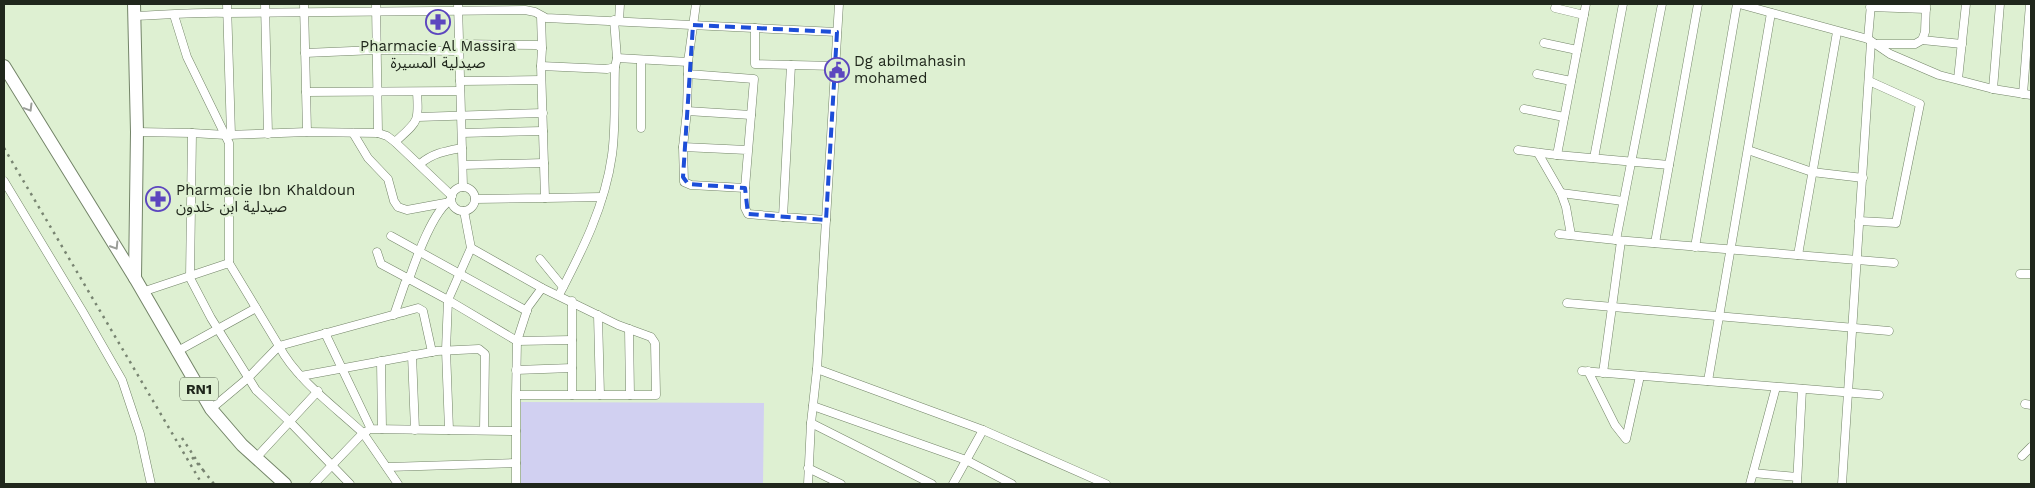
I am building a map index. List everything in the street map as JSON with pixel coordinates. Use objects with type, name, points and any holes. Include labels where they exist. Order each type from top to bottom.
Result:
[{"type":"main road","points":[[134,10],[136,132],[135,278]]},
{"type":"main road","name":"RN1","points":[[4,66],[135,278],[176,352],[211,409],[242,445],[284,484]]},
{"type":"street","points":[[227,4],[229,263],[286,359],[301,376],[363,433],[398,484]]},
{"type":"street","points":[[264,4],[268,134]]},
{"type":"street","points":[[559,295],[594,226],[612,156],[617,21],[620,4]]},
{"type":"street","points":[[696,4],[688,62],[683,177],[686,183],[745,188]]},
{"type":"street","points":[[808,484],[811,424],[817,369],[838,4]]},
{"type":"street","points":[[1557,155],[1586,4]]},
{"type":"street","points":[[1594,158],[1623,4]]},
{"type":"street","points":[[1603,372],[1623,201],[1662,4]]},
{"type":"street","points":[[1655,243],[1698,4]]},
{"type":"street","points":[[1694,247],[1738,4],[1871,42],[1918,67],[1958,80],[1992,89],[2027,94],[2030,4]]},
{"type":"street","points":[[1958,80],[1966,4]]},
{"type":"street","points":[[1992,89],[2000,4]]},
{"type":"street","points":[[1842,484],[1869,80],[1870,5],[1926,7],[1925,32],[1922,40]]},
{"type":"street","points":[[134,10],[174,15],[193,8],[227,13],[353,7],[531,7],[546,18],[837,32]]},
{"type":"street","points":[[376,7],[378,133]]},
{"type":"street","points":[[458,7],[463,187]]},
{"type":"street","points":[[305,8],[306,132]]},
{"type":"street","points":[[1555,8],[1584,15]]},
{"type":"street","points":[[1708,381],[1771,13]]},
{"type":"street","points":[[174,15],[187,57],[200,87],[228,135]]},
{"type":"street","points":[[541,16],[545,198]]},
{"type":"street","points":[[755,28],[755,64],[752,115],[747,150],[745,208],[748,214],[826,220]]},
{"type":"street","points":[[1798,255],[1837,32]]},
{"type":"street","points":[[1871,42],[1915,44],[1922,40],[1962,44]]},
{"type":"street","points":[[1544,43],[1577,50]]},
{"type":"street","points":[[305,53],[534,44],[542,48]]},
{"type":"street","points":[[541,66],[607,69],[616,62],[641,60],[688,62]]},
{"type":"street","points":[[641,60],[642,128]]},
{"type":"street","points":[[755,64],[835,66]]},
{"type":"street","points":[[783,217],[791,65]]},
{"type":"street","points":[[688,74],[754,79]]},
{"type":"street","points":[[1537,74],[1571,81]]},
{"type":"street","points":[[460,81],[542,80]]},
{"type":"street","points":[[1859,220],[1896,223],[1920,104],[1869,80]]},
{"type":"street","points":[[306,92],[460,91]]},
{"type":"street","points":[[396,142],[416,122],[418,117],[417,92]]},
{"type":"street","points":[[1524,109],[1564,117]]},
{"type":"street","points":[[687,111],[752,115]]},
{"type":"street","points":[[418,117],[543,113]]},
{"type":"street","points":[[462,133],[543,131]]},
{"type":"street","points":[[136,132],[228,135],[306,132],[378,133],[396,142],[420,164],[454,206],[464,211]]},
{"type":"street","points":[[192,133],[190,278],[256,390],[350,484]]},
{"type":"street","points":[[353,133],[368,158],[388,179],[394,201],[398,207],[407,210],[449,200]]},
{"type":"street","points":[[683,147],[747,150]]},
{"type":"street","points":[[420,164],[429,156],[443,151],[462,148]]},
{"type":"street","points":[[1518,150],[1669,164]]},
{"type":"street","points":[[1748,150],[1812,172],[1863,178]]},
{"type":"street","points":[[1538,153],[1561,193],[1566,207],[1571,235]]},
{"type":"street","points":[[462,165],[544,163]]},
{"type":"street","points":[[4,181],[122,380],[138,427],[151,484]]},
{"type":"street","points":[[394,315],[405,283],[409,279],[419,252],[441,207],[456,190],[463,187],[470,189],[475,198],[473,206],[464,211]]},
{"type":"street","points":[[1561,193],[1623,201]]},
{"type":"street","points":[[475,198],[602,197]]},
{"type":"street","points":[[449,430],[446,350],[448,300],[471,248],[464,211]]},
{"type":"street","points":[[1559,234],[1894,263]]},
{"type":"street","points":[[391,236],[527,311]]},
{"type":"street","points":[[471,248],[542,288],[598,315],[646,334],[653,339],[656,396],[516,395]]},
{"type":"street","points":[[377,252],[381,264],[517,340],[572,340]]},
{"type":"street","points":[[540,259],[564,287]]},
{"type":"street","points":[[142,292],[190,278],[229,263]]},
{"type":"street","points":[[2020,274],[2031,274]]},
{"type":"street","points":[[516,484],[517,340],[527,311],[542,288]]},
{"type":"street","points":[[572,301],[572,395]]},
{"type":"street","points":[[1567,303],[1889,331]]},
{"type":"street","points":[[176,352],[256,308]]},
{"type":"street","points":[[211,409],[248,378],[279,346],[414,309],[421,309],[425,316],[432,352]]},
{"type":"street","points":[[598,315],[600,395]]},
{"type":"street","points":[[629,328],[630,395]]},
{"type":"street","points":[[325,333],[372,429]]},
{"type":"street","points":[[301,376],[344,370],[412,355],[479,348],[484,353],[484,430]]},
{"type":"street","points":[[412,355],[415,430]]},
{"type":"street","points":[[380,361],[382,429]]},
{"type":"street","points":[[516,370],[572,368]]},
{"type":"street","points":[[817,369],[983,430],[1106,484]]},
{"type":"street","points":[[1640,376],[1626,440],[1615,425],[1585,371],[1879,395]]},
{"type":"street","points":[[1750,484],[1776,386]]},
{"type":"street","points":[[1753,473],[1797,481],[1802,389]]},
{"type":"street","points":[[256,458],[318,391]]},
{"type":"street","points":[[813,406],[966,460],[1012,484]]},
{"type":"street","points":[[811,424],[932,484]]},
{"type":"street","points":[[314,484],[363,433],[372,429],[516,431]]},
{"type":"street","points":[[954,484],[983,430]]},
{"type":"street","points":[[2022,456],[2031,447]]},
{"type":"street","points":[[388,467],[516,462]]},
{"type":"street","points":[[808,468],[841,484]]},
{"type":"highlighted area","points":[[693,25],[837,32],[826,220],[748,214],[745,188],[688,184],[683,177]]},
{"type":"shaded area","points":[[521,402],[764,403],[763,484],[521,484]]},
{"type":"railway","points":[[4,148],[202,484]]},
{"type":"railway","points":[[182,438],[203,470],[191,456]]},
{"type":"railway","points":[[203,470],[214,484]]},
{"type":"place","name":"Pharmacie Al Massira صيدلية المسيرة","points":[[438,22]]},
{"type":"place","name":"Dg abilmahasin mohamed","points":[[837,70]]},
{"type":"place","name":"Pharmacie Ibn Khaldoun صيدلية ابن خلدون","points":[[158,199]]}]
